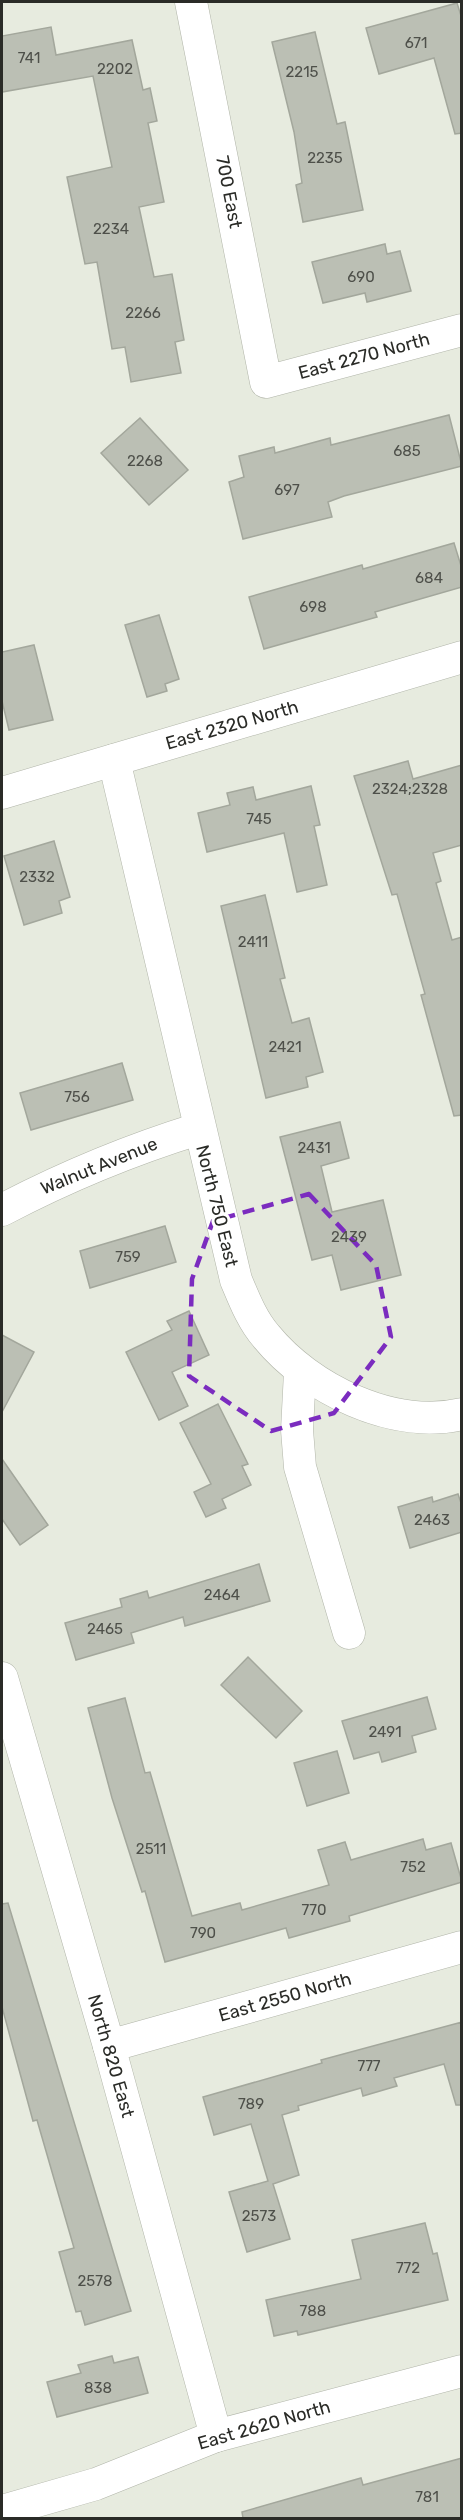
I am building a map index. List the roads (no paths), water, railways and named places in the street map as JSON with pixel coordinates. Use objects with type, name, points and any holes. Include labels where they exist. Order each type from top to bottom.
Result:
[{"type":"street","name":"700 East","points":[[191,2],[266,382]]},
{"type":"street","name":"East 2270 North","points":[[266,382],[462,330]]},
{"type":"street","name":"East 2320 North","points":[[2,793],[462,657]]},
{"type":"street","name":"North 750 East","points":[[114,760],[198,1129],[236,1280],[251,1314],[265,1335],[300,1372],[338,1394],[367,1406],[403,1415],[462,1414]]},
{"type":"street","name":"Walnut Avenue","points":[[2,1210],[47,1186],[136,1149],[198,1129]]},
{"type":"street","points":[[300,1372],[297,1430],[300,1467],[349,1633]]},
{"type":"street","name":"North 820 East","points":[[2,1678],[109,2046],[216,2436]]},
{"type":"street","name":"East 2550 North","points":[[109,2046],[462,1947]]},
{"type":"street","name":"East 2620 North","points":[[2,2511],[96,2484],[216,2436],[462,2372]]}]
